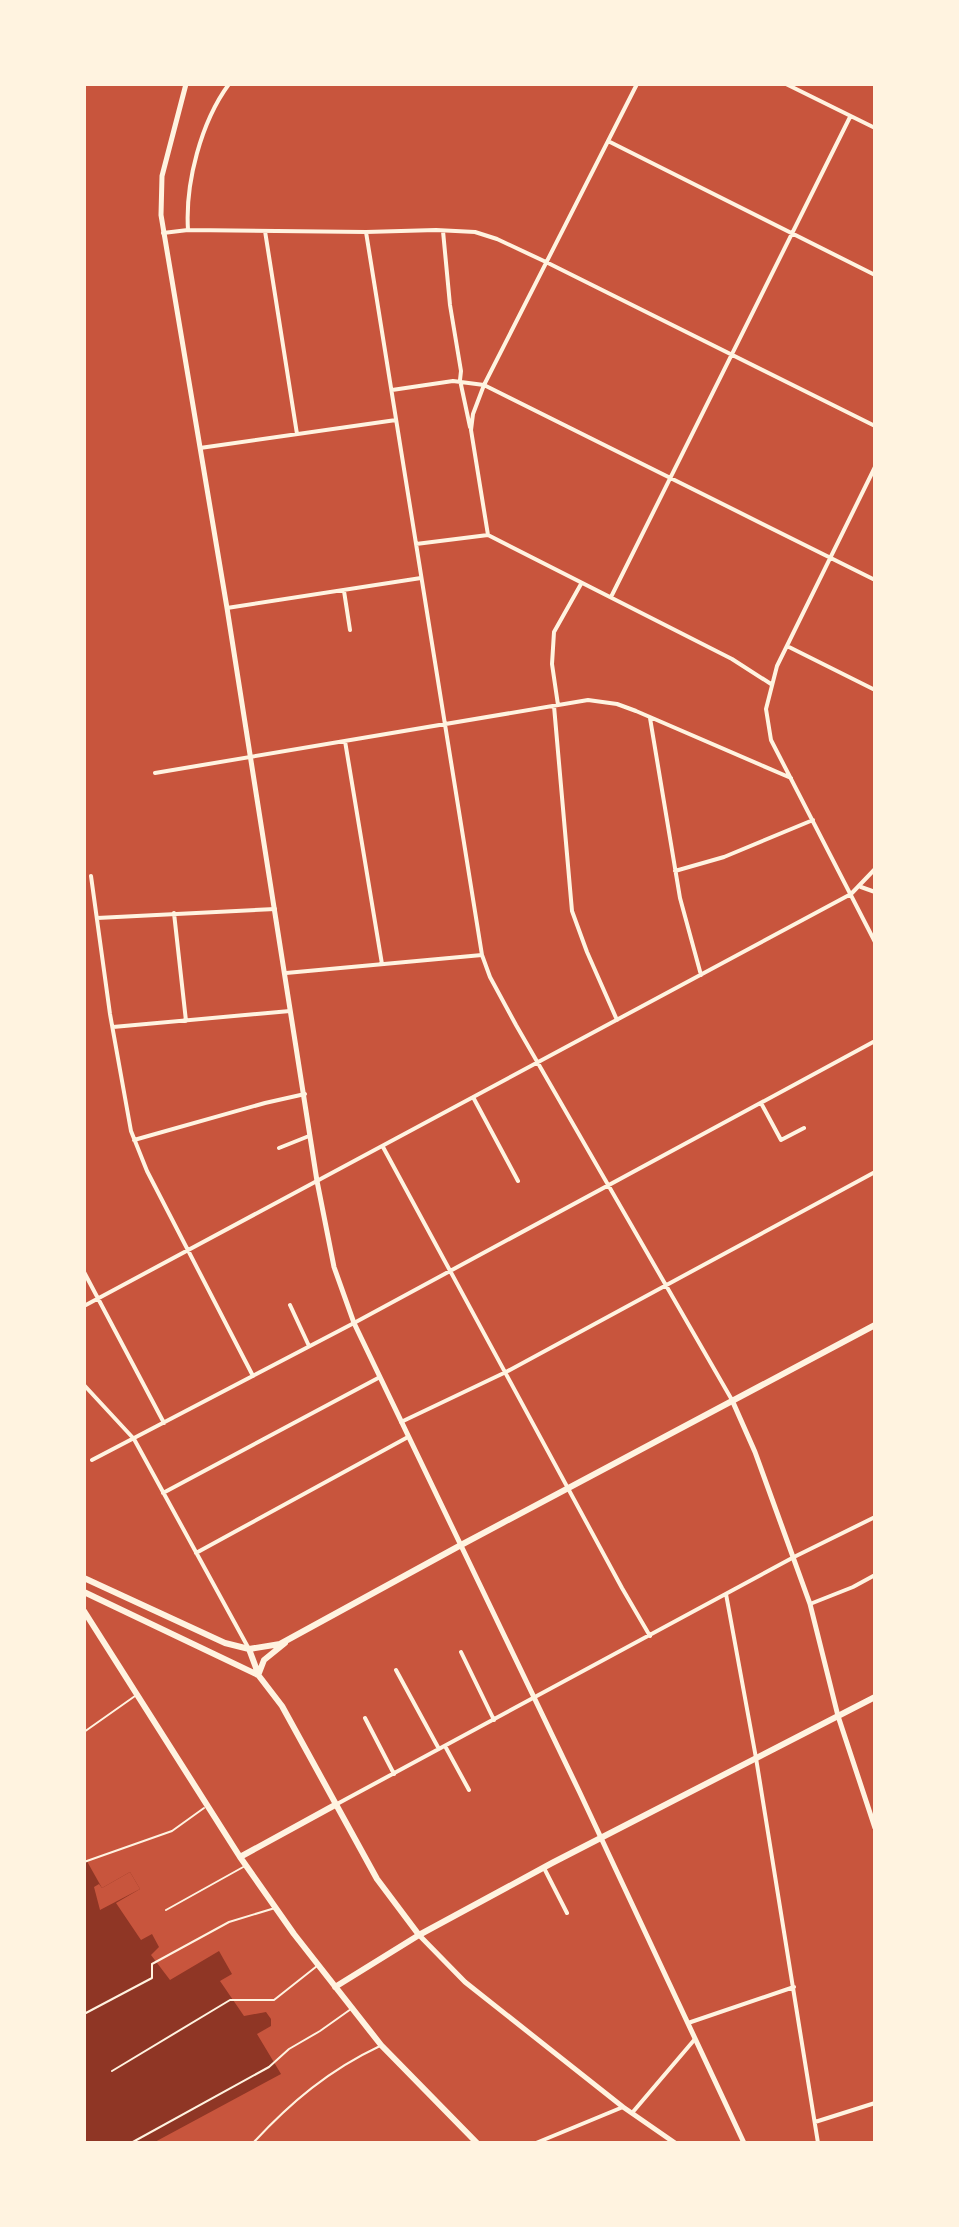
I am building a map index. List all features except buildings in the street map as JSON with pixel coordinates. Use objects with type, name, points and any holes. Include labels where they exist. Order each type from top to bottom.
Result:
[{"type":"main road","points":[[259,1676],[264,1660],[287,1641],[875,1325]]},
{"type":"main road","points":[[84,1578],[216,1640],[249,1649],[287,1641]]},
{"type":"main road","points":[[84,1592],[259,1676]]},
{"type":"main road","points":[[84,1611],[240,1857],[318,1965],[381,2045],[477,2143]]},
{"type":"main road","points":[[249,1649],[259,1676],[282,1706],[377,1879],[419,1935]]},
{"type":"main road","points":[[335,1987],[419,1935],[875,1697]]},
{"type":"main road","points":[[240,1857],[335,1805]]},
{"type":"street","points":[[186,84],[162,176],[160,202],[163,233],[276,909],[317,1181],[334,1267],[354,1323],[744,2143]]},
{"type":"street","points":[[188,230],[187,203],[205,127],[229,84]]},
{"type":"street","points":[[473,442],[473,414],[484,385],[637,84]]},
{"type":"street","points":[[786,84],[875,128]]},
{"type":"street","points":[[611,597],[850,117]]},
{"type":"street","points":[[608,141],[875,275]]},
{"type":"street","points":[[163,233],[188,230],[475,232],[546,262],[875,426]]},
{"type":"street","points":[[265,231],[297,434]]},
{"type":"street","points":[[443,231],[460,380],[488,535]]},
{"type":"street","points":[[366,232],[482,955],[498,993],[732,1400],[755,1452],[810,1604],[838,1716],[875,1828]]},
{"type":"street","points":[[392,390],[460,380],[484,385],[875,580]]},
{"type":"street","points":[[200,448],[397,419]]},
{"type":"street","points":[[875,467],[787,646],[771,684],[766,709],[771,740],[875,942]]},
{"type":"street","points":[[416,544],[488,535],[732,659],[771,684]]},
{"type":"street","points":[[227,608],[421,578]]},
{"type":"street","points":[[581,584],[554,632],[552,664],[572,911],[617,1020]]},
{"type":"street","points":[[344,591],[350,630]]},
{"type":"street","points":[[787,646],[875,690]]},
{"type":"street","points":[[155,773],[598,700],[650,717],[791,778]]},
{"type":"street","points":[[650,717],[675,871],[701,975]]},
{"type":"street","points":[[345,741],[382,964]]},
{"type":"street","points":[[675,871],[724,857],[813,820]]},
{"type":"street","points":[[84,1306],[851,894],[875,869]]},
{"type":"street","points":[[91,876],[127,1114],[134,1140],[253,1376]]},
{"type":"street","points":[[861,887],[875,892]]},
{"type":"street","points":[[97,918],[276,909]]},
{"type":"street","points":[[174,913],[186,1021]]},
{"type":"street","points":[[286,973],[482,955]]},
{"type":"street","points":[[113,1027],[292,1011]]},
{"type":"street","points":[[92,1460],[354,1323],[875,1041]]},
{"type":"street","points":[[134,1140],[305,1094]]},
{"type":"street","points":[[473,1097],[518,1181]]},
{"type":"street","points":[[761,1103],[781,1140],[804,1128]]},
{"type":"street","points":[[279,1148],[312,1135]]},
{"type":"street","points":[[383,1146],[650,1636]]},
{"type":"street","points":[[401,1422],[506,1372],[875,1172]]},
{"type":"street","points":[[84,1272],[164,1423]]},
{"type":"street","points":[[290,1305],[309,1346]]},
{"type":"street","points":[[163,1493],[380,1377]]},
{"type":"street","points":[[84,1385],[134,1439],[249,1649]]},
{"type":"street","points":[[196,1553],[408,1437]]},
{"type":"street","points":[[335,1805],[794,1557],[875,1517]]},
{"type":"street","points":[[810,1604],[875,1575]]},
{"type":"street","points":[[726,1594],[756,1758],[818,2143]]},
{"type":"street","points":[[461,1652],[494,1720]]},
{"type":"street","points":[[396,1670],[439,1749]]},
{"type":"street","points":[[365,1718],[394,1774]]},
{"type":"street","points":[[445,1746],[469,1790]]},
{"type":"street","points":[[544,1868],[567,1913]]},
{"type":"street","points":[[419,1935],[465,1982],[623,2107],[675,2143]]},
{"type":"street","points":[[688,2023],[794,1987]]},
{"type":"street","points":[[632,2113],[695,2039]]},
{"type":"street","points":[[815,2122],[875,2103]]},
{"type":"street","points":[[536,2143],[623,2107]]},
{"type":"lane","points":[[84,1732],[138,1694]]},
{"type":"lane","points":[[84,1862],[172,1831],[208,1805]]},
{"type":"lane","points":[[166,1910],[246,1865]]},
{"type":"lane","points":[[84,2014],[152,1978],[152,1964],[229,1922],[276,1908]]},
{"type":"lane","points":[[112,2071],[230,2000],[274,2000],[318,1965]]},
{"type":"lane","points":[[131,2143],[269,2067],[289,2049],[352,2009]]},
{"type":"lane","points":[[253,2143],[285,2110],[323,2078],[381,2045]]},
{"type":"shaded area","points":[[84,1856],[102,1888],[130,1872],[140,1889],[116,1903],[141,1940],[152,1934],[159,1947],[151,1955],[170,1980],[219,1951],[232,1974],[220,1981],[244,2016],[266,2012],[271,2019],[271,2026],[257,2034],[281,2074],[153,2143],[84,2143]]},
{"type":"pier","points":[[130,1872],[140,1889],[100,1910],[94,1887],[99,1884],[102,1888]]}]
